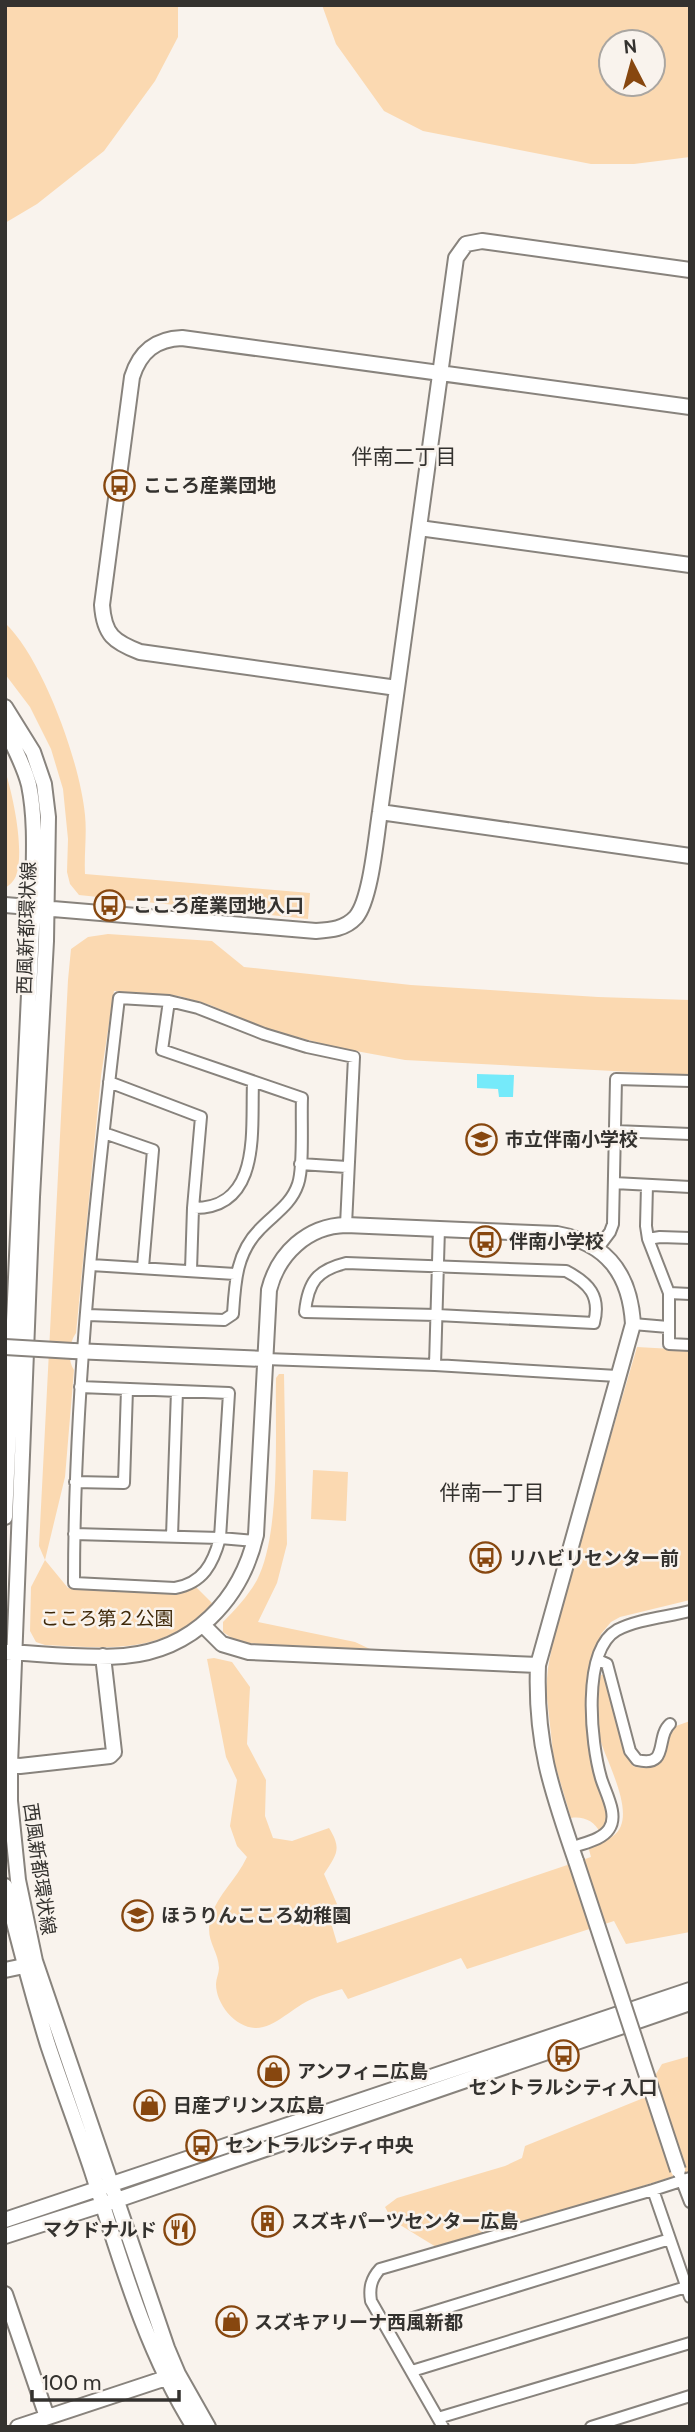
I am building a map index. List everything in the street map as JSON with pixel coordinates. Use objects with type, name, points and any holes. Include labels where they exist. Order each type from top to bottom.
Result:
[{"type":"street","points":[[5,905],[316,931],[344,927],[356,917],[365,901],[380,812],[456,258],[460,250],[474,241],[690,270]]},
{"type":"street","points":[[397,688],[141,652],[122,645],[111,636],[103,622],[102,606],[132,377],[136,363],[144,352],[155,343],[168,338],[183,338],[690,407]]},
{"type":"street","points":[[419,528],[690,565]]},
{"type":"street","name":"西風新都環状線","points":[[5,707],[17,722],[33,752],[44,784],[48,817],[40,907],[5,1517]]},
{"type":"street","name":"西風新都環状線","points":[[5,729],[19,755],[29,785],[40,907],[31,1225],[10,1652],[10,1801],[18,1880],[35,1961],[167,2348],[178,2374],[208,2427]]},
{"type":"street","points":[[380,812],[690,856]]},
{"type":"street","points":[[80,1387],[229,1393],[220,1538],[217,1551],[198,1581],[175,1588],[74,1583],[80,1387],[78,1351],[88,1315],[119,998],[169,1001],[198,1008],[296,1044],[354,1057],[346,1225]]},
{"type":"street","points":[[88,1315],[225,1320],[233,1314],[236,1274],[245,1248],[258,1230],[290,1201],[299,1182],[302,1098],[162,1050],[169,1001]]},
{"type":"street","points":[[598,1248],[613,1224],[616,1079],[690,1082]]},
{"type":"street","points":[[109,1082],[201,1117],[191,1270]]},
{"type":"street","points":[[193,1208],[203,1208],[221,1201],[236,1191],[245,1179],[249,1166],[253,1083]]},
{"type":"street","points":[[615,1131],[690,1134]]},
{"type":"street","points":[[104,1133],[153,1150],[143,1267]]},
{"type":"street","points":[[300,1164],[347,1167]]},
{"type":"street","points":[[614,1183],[690,1187]]},
{"type":"street","points":[[647,1185],[648,1239],[669,1293],[669,1344],[690,1345]]},
{"type":"street","points":[[10,1652],[103,1656],[132,1655],[158,1649],[174,1643],[203,1625],[217,1612],[238,1584],[255,1541],[258,1518],[268,1290],[276,1269],[289,1250],[307,1236],[329,1227],[346,1225],[439,1228],[557,1234],[574,1237],[598,1248],[615,1265],[625,1283],[633,1324],[538,1665],[537,1715],[542,1751],[574,1854],[690,2202]]},
{"type":"street","points":[[435,1365],[439,1228]]},
{"type":"street","points":[[648,1239],[690,1238]]},
{"type":"street","points":[[346,1263],[566,1271],[582,1279],[593,1294],[597,1313],[594,1323],[438,1315],[305,1312],[307,1295],[314,1279],[328,1268],[346,1263]]},
{"type":"street","points":[[91,1265],[236,1274]]},
{"type":"street","points":[[669,1293],[690,1294]]},
{"type":"street","points":[[633,1324],[668,1327]]},
{"type":"street","points":[[5,1347],[435,1365],[617,1376]]},
{"type":"street","points":[[75,1482],[124,1483],[127,1389]]},
{"type":"street","points":[[172,1536],[177,1391]]},
{"type":"street","points":[[74,1534],[255,1541]]},
{"type":"street","points":[[574,1854],[605,1834],[612,1822],[593,1741],[591,1701],[598,1660],[605,1641],[616,1631],[631,1625],[690,1611]]},
{"type":"street","points":[[203,1625],[222,1644],[249,1652],[538,1665]]},
{"type":"street","points":[[10,1765],[110,1756],[114,1752],[103,1656]]},
{"type":"street","points":[[598,1660],[607,1664],[630,1751],[637,1760],[650,1761],[659,1754],[664,1730],[670,1724]]},
{"type":"street","name":"西風新都環状線","points":[[5,1886],[24,1966],[102,2205],[154,2352],[194,2427]]},
{"type":"street","points":[[5,1970],[24,1966]]},
{"type":"street","points":[[5,2220],[690,1990]]},
{"type":"street","points":[[5,2236],[690,2003]]},
{"type":"street","points":[[683,2176],[653,2190],[380,2269],[372,2278],[369,2291],[371,2301],[440,2422],[690,2343]]},
{"type":"street","points":[[412,2371],[688,2292],[653,2190]]},
{"type":"street","points":[[387,2326],[670,2239]]},
{"type":"street","points":[[5,2294],[47,2417]]},
{"type":"street","points":[[18,2427],[166,2378]]},
{"type":"street","points":[[591,2427],[627,2422],[690,2396]]},
{"type":"green space","points":[[5,5],[178,5],[178,37],[155,81],[104,151],[37,204],[5,223]]},
{"type":"green space","points":[[322,5],[690,5],[690,157],[634,164],[591,164],[423,131],[384,111],[336,44]]},
{"type":"green space","points":[[5,623],[33,661],[68,740],[85,815],[85,874],[310,893],[308,919],[79,895],[70,884],[67,872],[68,839],[63,789],[51,749],[30,707],[5,674]]},
{"type":"green space","points":[[5,770],[14,808],[19,852],[16,876],[5,888]]},
{"type":"green space","points":[[108,934],[212,941],[244,967],[411,985],[690,1000],[690,1075],[405,1060],[334,1047],[264,1028],[210,1005],[179,996],[114,991],[101,1076],[76,1333],[70,1351],[74,1370],[65,1477],[45,1560],[39,1546],[71,949],[88,937]]},
{"type":"green space","points":[[637,1347],[690,1350],[690,1600],[620,1617],[611,1622],[601,1634],[587,1701],[609,1821],[600,1833],[588,1820],[571,1818],[554,1761],[546,1689],[557,1620]]},
{"type":"green space","points":[[279,1374],[284,1374],[287,1544],[277,1583],[258,1622],[355,1642],[370,1649],[239,1643],[223,1632],[223,1622],[257,1580],[265,1560],[273,1510],[276,1378]]},
{"type":"green space","points":[[313,1470],[348,1472],[346,1521],[311,1519]]},
{"type":"green space","name":"こころ第２公園","points":[[45,1560],[68,1588],[177,1591],[195,1586],[212,1603],[188,1625],[155,1641],[119,1647],[45,1645],[36,1642],[30,1631],[31,1587]]},
{"type":"green space","points":[[207,1659],[232,1662],[250,1687],[247,1744],[266,1780],[265,1816],[273,1838],[292,1841],[329,1828],[336,1841],[336,1851],[324,1874],[337,1904],[329,1916],[337,1943],[591,1857],[588,1846],[613,1836],[620,1827],[623,1816],[618,1787],[598,1728],[599,1681],[601,1675],[605,1674],[625,1753],[633,1766],[650,1768],[656,1765],[664,1756],[668,1732],[690,1721],[690,1932],[626,1944],[614,1921],[467,1969],[461,1958],[348,1999],[342,1989],[330,1992],[305,2002],[277,2021],[262,2027],[240,2024],[228,2013],[219,1999],[216,1984],[218,1961],[209,1932],[214,1908],[247,1857],[237,1846],[230,1826],[237,1780],[226,1757]]},
{"type":"green space","points":[[690,2056],[690,2171],[441,2250],[392,2220],[385,2207],[397,2198],[505,2166],[522,2158],[525,2146],[641,2099],[662,2064]]},
{"type":"water","points":[[477,1074],[514,1075],[513,1097],[499,1097],[498,1089],[477,1088]]},
{"type":"place","name":"こころ産業団地","points":[[120,485]]},
{"type":"place","name":"こころ産業団地入口","points":[[110,905]]},
{"type":"place","name":"市立伴南小学校","points":[[482,1139]]},
{"type":"place","name":"伴南小学校","points":[[486,1241]]},
{"type":"place","name":"リハビリセンター前","points":[[485,1558]]},
{"type":"place","name":"ほうりんこころ幼稚園","points":[[138,1915]]},
{"type":"place","name":"セントラルシティ入口","points":[[563,2056]]},
{"type":"place","name":"アンフィニ広島","points":[[274,2071]]},
{"type":"place","name":"日産プリンス広島","points":[[150,2105]]},
{"type":"place","name":"セントラルシティ中央","points":[[202,2145]]},
{"type":"place","name":"スズキパーツセンター広島","points":[[268,2221]]},
{"type":"place","name":"マクドナルド","points":[[180,2229]]},
{"type":"place","name":"スズキアリーナ西風新都","points":[[231,2322]]},
{"type":"district","name":"伴南二丁目","points":[[404,457]]},
{"type":"district","name":"伴南一丁目","points":[[492,1493]]}]
